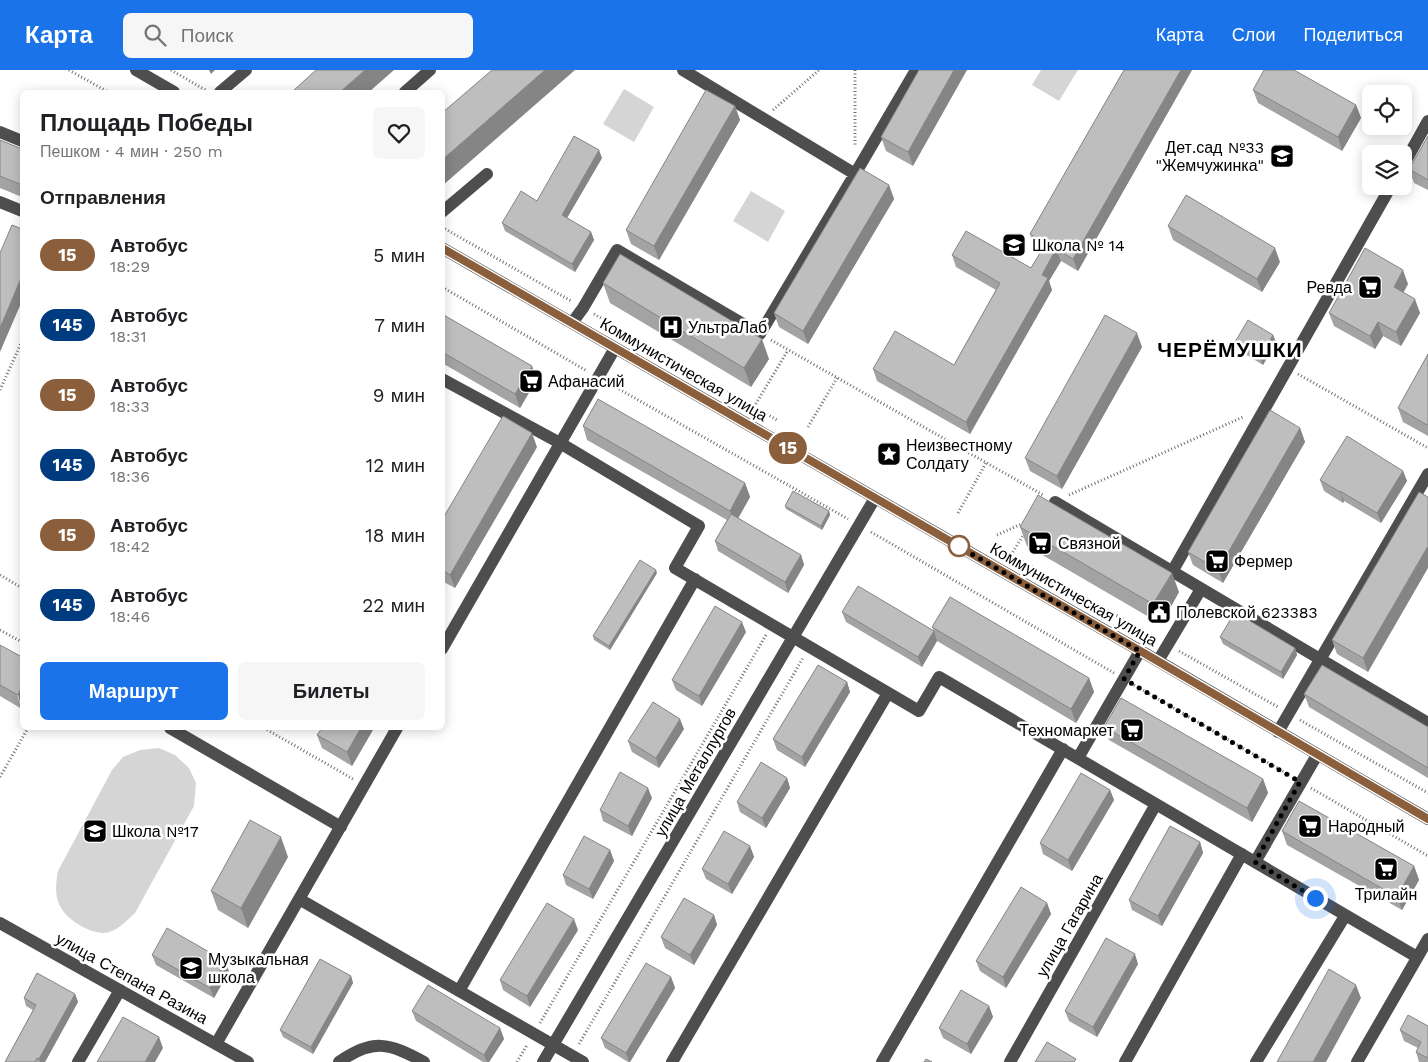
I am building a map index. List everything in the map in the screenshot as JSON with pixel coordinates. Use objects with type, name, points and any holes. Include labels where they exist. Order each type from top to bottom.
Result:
[{"type":"street","points":[[136,70],[171,90]]},
{"type":"street","points":[[222,90],[246,70]]},
{"type":"street","points":[[407,90],[430,70]]},
{"type":"street","points":[[683,70],[855,174]]},
{"type":"street","points":[[572,323],[617,250],[760,334],[916,70]]},
{"type":"street","points":[[1412,150],[1428,121]]},
{"type":"street","points":[[0,132],[20,139]]},
{"type":"street","points":[[445,209],[487,174]]},
{"type":"street","points":[[1172,572],[1386,195]]},
{"type":"street","points":[[1,203],[20,210]]},
{"type":"street","name":"Коммунистическая улица","points":[[445,250],[1428,819]]},
{"type":"street","points":[[445,644],[614,348]]},
{"type":"street","points":[[445,381],[560,443],[699,526],[675,568],[919,711],[939,677],[1418,957]]},
{"type":"street","points":[[1278,732],[1428,474]]},
{"type":"street","name":"улица Металлургов","points":[[543,1062],[875,498]]},
{"type":"street","points":[[1054,502],[1428,723]]},
{"type":"street","points":[[459,991],[695,579]]},
{"type":"street","points":[[1158,661],[1201,589]]},
{"type":"street","points":[[1078,758],[1140,651]]},
{"type":"street","points":[[672,1062],[888,693]]},
{"type":"street","points":[[173,730],[340,827]]},
{"type":"street","points":[[216,1044],[397,730]]},
{"type":"street","points":[[882,1062],[1063,749]]},
{"type":"street","points":[[1255,862],[1317,755]]},
{"type":"street","name":"улица Гагарина","points":[[1010,1062],[1156,804]]},
{"type":"street","points":[[1125,1062],[1242,854]]},
{"type":"street","points":[[299,899],[577,1059]]},
{"type":"street","points":[[1256,1062],[1345,916]]},
{"type":"street","name":"улица Степана Разина","points":[[0,922],[248,1062]]},
{"type":"street","points":[[1356,1062],[1428,939]]},
{"type":"street","points":[[78,1062],[120,990]]},
{"type":"street","points":[[339,1062],[362,1048],[378,1045],[397,1049],[424,1062]]},
{"type":"path","points":[[69,70],[104,90]]},
{"type":"path","points":[[171,70],[206,90]]},
{"type":"path","points":[[763,118],[819,70]]},
{"type":"path","points":[[855,70],[855,174]]},
{"type":"path","points":[[445,229],[777,420]]},
{"type":"path","points":[[445,289],[859,525],[1428,856]]},
{"type":"path","points":[[760,334],[1054,502],[1266,406]]},
{"type":"path","points":[[0,390],[20,345]]},
{"type":"path","points":[[754,407],[788,350]]},
{"type":"path","points":[[1288,368],[1428,448]]},
{"type":"path","points":[[808,427],[837,378]]},
{"type":"path","points":[[958,513],[986,463]]},
{"type":"path","points":[[997,535],[1027,521]]},
{"type":"path","points":[[1011,555],[1030,525]]},
{"type":"path","points":[[992,544],[1428,793]]},
{"type":"path","points":[[0,575],[20,587]]},
{"type":"path","points":[[517,1062],[772,624]]},
{"type":"path","points":[[0,630],[20,641]]},
{"type":"path","points":[[577,1059],[810,647]]},
{"type":"path","points":[[0,777],[27,730]]},
{"type":"path","points":[[268,730],[364,785]]},
{"type":"shaded area","points":[[1041,70],[1078,70],[1059,101],[1032,85]]},
{"type":"shaded area","points":[[624,89],[654,107],[634,142],[603,124]]},
{"type":"shaded area","points":[[751,191],[785,211],[768,242],[733,221]]},
{"type":"shaded area","points":[[159,748],[175,755],[189,768],[196,783],[194,806],[135,913],[112,931],[103,933],[88,930],[73,921],[62,909],[56,889],[58,871],[112,770],[123,757],[140,750]]},
{"type":"building","points":[[316,70],[365,70],[342,90],[294,90]]},
{"type":"building","points":[[492,70],[545,70],[445,157],[445,110]]},
{"type":"building","points":[[919,70],[954,70],[908,152],[881,137]]},
{"type":"building","points":[[1124,70],[1181,70],[1073,259],[1056,249],[1042,275],[1048,278],[966,422],[873,369],[895,331],[954,365],[1000,283],[952,255],[966,231],[1031,268],[1046,243],[1030,234]]},
{"type":"building","points":[[1264,70],[1294,70],[1356,105],[1338,137],[1253,90]]},
{"type":"building","points":[[706,90],[735,106],[654,246],[626,230]]},
{"type":"building","points":[[574,136],[599,150],[562,215],[591,232],[572,264],[502,223],[521,191],[537,201]]},
{"type":"building","points":[[1428,136],[1428,180],[1412,171],[1412,164]]},
{"type":"building","points":[[0,140],[20,148],[20,184],[0,176]]},
{"type":"building","points":[[860,168],[889,185],[803,331],[774,313]]},
{"type":"building","points":[[1186,195],[1275,248],[1257,279],[1168,226]]},
{"type":"building","points":[[12,225],[20,228],[20,281],[0,328],[0,253]]},
{"type":"building","points":[[1365,248],[1403,270],[1394,287],[1415,299],[1396,332],[1378,322],[1370,336],[1329,313]]},
{"type":"building","points":[[620,254],[762,339],[744,368],[603,283]]},
{"type":"building","points":[[1105,315],[1137,333],[1057,476],[1025,458]]},
{"type":"building","points":[[445,316],[532,366],[515,394],[445,354]]},
{"type":"building","points":[[1248,320],[1273,335],[1260,358],[1235,342]]},
{"type":"building","points":[[1428,354],[1428,423],[1427,425],[1398,408]]},
{"type":"building","points":[[598,399],[745,483],[730,511],[583,426]]},
{"type":"building","points":[[1270,410],[1300,428],[1218,570],[1188,552]]},
{"type":"building","points":[[503,416],[532,433],[450,575],[445,572],[445,515]]},
{"type":"building","points":[[1347,436],[1403,471],[1377,513],[1320,480]]},
{"type":"building","points":[[793,491],[829,511],[821,526],[785,506]]},
{"type":"building","points":[[1419,492],[1428,497],[1428,546],[1363,658],[1332,640]]},
{"type":"building","points":[[1038,495],[1172,573],[1153,604],[1020,527]]},
{"type":"building","points":[[731,514],[801,555],[785,582],[715,541]]},
{"type":"building","points":[[640,560],[656,570],[609,646],[593,636]]},
{"type":"building","points":[[858,586],[934,631],[918,657],[842,612]]},
{"type":"building","points":[[950,597],[1089,678],[1071,709],[932,627]]},
{"type":"building","points":[[715,606],[742,622],[699,696],[672,680]]},
{"type":"building","points":[[1235,612],[1295,648],[1281,672],[1220,637]]},
{"type":"building","points":[[0,645],[20,656],[20,690],[18,695],[0,685]]},
{"type":"building","points":[[818,665],[847,682],[802,757],[773,739]]},
{"type":"building","points":[[1322,665],[1428,727],[1428,768],[1304,694]]},
{"type":"building","points":[[1121,698],[1263,779],[1247,808],[1104,727]]},
{"type":"building","points":[[653,702],[680,719],[656,758],[628,741]]},
{"type":"building","points":[[321,730],[360,730],[347,752],[317,735]]},
{"type":"building","points":[[761,762],[787,778],[762,818],[737,802]]},
{"type":"building","points":[[620,772],[648,788],[628,826],[600,810]]},
{"type":"building","points":[[1081,773],[1110,790],[1068,860],[1040,843]]},
{"type":"building","points":[[1299,801],[1414,866],[1397,897],[1282,831]]},
{"type":"building","points":[[250,820],[281,837],[241,908],[211,891]]},
{"type":"building","points":[[1170,826],[1200,842],[1158,916],[1129,900]]},
{"type":"building","points":[[724,831],[750,846],[728,884],[702,869]]},
{"type":"building","points":[[584,836],[610,850],[589,889],[563,875]]},
{"type":"building","points":[[1021,887],[1047,903],[1003,977],[976,961]]},
{"type":"building","points":[[684,898],[714,915],[690,955],[661,937]]},
{"type":"building","points":[[547,903],[574,919],[527,996],[500,980]]},
{"type":"building","points":[[167,928],[225,961],[210,988],[152,955]]},
{"type":"building","points":[[1106,938],[1135,954],[1093,1027],[1065,1011]]},
{"type":"building","points":[[320,959],[351,976],[311,1047],[280,1030]]},
{"type":"building","points":[[646,963],[671,977],[626,1053],[601,1038]]},
{"type":"building","points":[[1329,969],[1356,985],[1313,1062],[1277,1062]]},
{"type":"building","points":[[37,973],[75,994],[39,1059],[37,1058],[35,1062],[5,1062],[36,1005],[24,998]]},
{"type":"building","points":[[428,985],[500,1028],[484,1055],[412,1011]]},
{"type":"building","points":[[961,990],[989,1006],[967,1044],[939,1028]]},
{"type":"building","points":[[1408,1015],[1428,1026],[1428,1058],[1416,1052],[1421,1042],[1400,1030]]},
{"type":"building","points":[[123,1017],[159,1037],[145,1062],[97,1062]]},
{"type":"building","points":[[1047,1042],[1076,1059],[1074,1062],[1035,1062]]},
{"type":"bus line","name":"15","points":[[445,250],[1428,819]]},
{"type":"place","name":"Дет.сад №33 \"Жемчужинка\"","points":[[1282,156]]},
{"type":"place","name":"Школа № 14","points":[[1014,245]]},
{"type":"place","name":"Ревда","points":[[1370,287]]},
{"type":"place","name":"УльтраЛаб","points":[[671,327]]},
{"type":"place","name":"Афанасий","points":[[531,381]]},
{"type":"place","name":"Неизвестному Солдату","points":[[889,454]]},
{"type":"place","name":"Связной","points":[[1040,543]]},
{"type":"place","name":"Фермер","points":[[1217,561]]},
{"type":"place","name":"Полевской 623383","points":[[1159,612]]},
{"type":"place","name":"Техномаркет","points":[[1132,730]]},
{"type":"place","name":"Народный","points":[[1310,826]]},
{"type":"place","name":"Школа №17","points":[[95,831]]},
{"type":"place","name":"Трилайн","points":[[1386,869]]},
{"type":"place","name":"Музыкальная школа","points":[[191,968]]},
{"type":"district","name":"ЧЕРЁМУШКИ","points":[[1230,350]]},
{"type":"route","points":[[959,546],[1140,651],[1124,679],[1300,782],[1255,862],[1315,898]]}]
